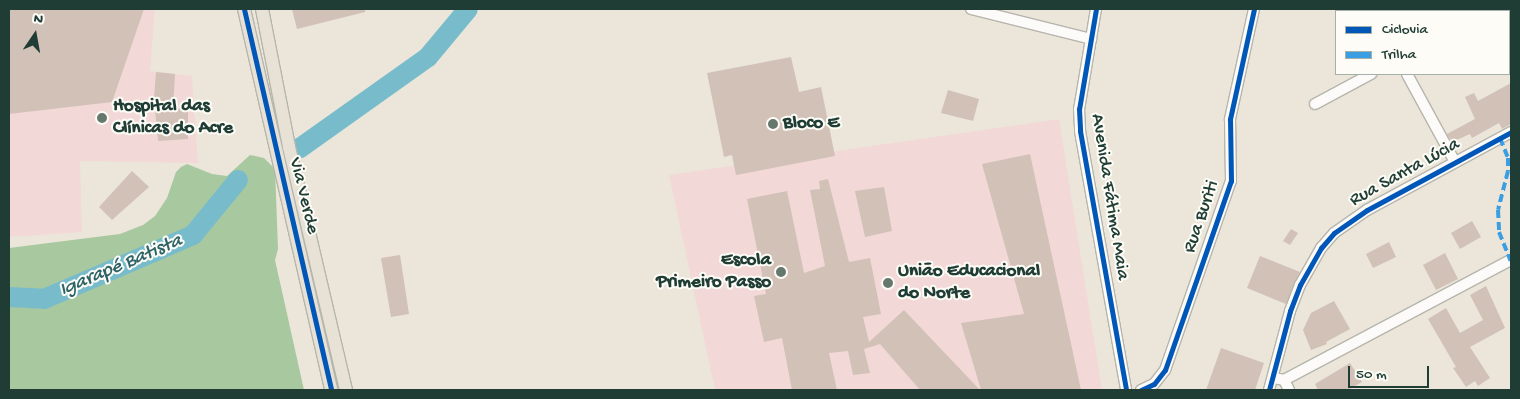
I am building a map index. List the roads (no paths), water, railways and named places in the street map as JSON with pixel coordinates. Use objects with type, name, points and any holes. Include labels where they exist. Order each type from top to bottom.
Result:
[{"type":"main road","name":"Via Verde","points":[[244,9],[331,390]]},
{"type":"main road","name":"Via Verde","points":[[262,9],[289,148],[346,390]]},
{"type":"street","points":[[971,9],[1091,39]]},
{"type":"street","name":"Avenida Fátima Maia","points":[[1096,9],[1079,109],[1080,131],[1126,390]]},
{"type":"street","name":"Rua Buriti","points":[[1141,390],[1154,384],[1165,370],[1231,181],[1230,119],[1254,9]]},
{"type":"street","points":[[1315,104],[1370,75]]},
{"type":"street","points":[[1408,75],[1455,162]]},
{"type":"street","name":"Rua Santa Lúcia","points":[[1269,390],[1279,379],[1290,311],[1300,285],[1316,256],[1334,233],[1367,210],[1511,132]]},
{"type":"street","points":[[1289,390],[1279,379],[1511,260]]},
{"type":"waterway","name":"Igarapé Batista","points":[[300,148],[428,57],[468,9]]},
{"type":"waterway","name":"Igarapé Batista","points":[[9,297],[44,299],[193,235],[238,180]]},
{"type":"place","name":"Hospital das Clínicas do Acre","points":[[102,118]]},
{"type":"place","name":"Bloco E","points":[[773,124]]},
{"type":"place","name":"Escola Primeiro Passo","points":[[781,272]]},
{"type":"place","name":"União Educacional do Norte","points":[[888,283]]}]
